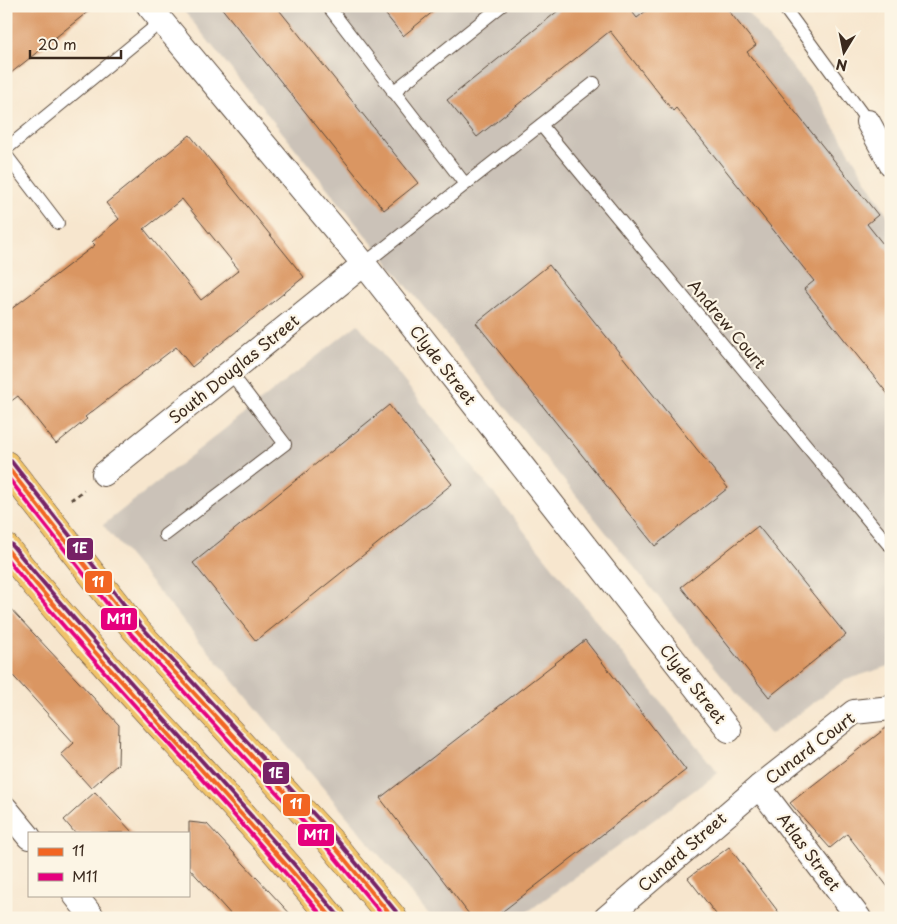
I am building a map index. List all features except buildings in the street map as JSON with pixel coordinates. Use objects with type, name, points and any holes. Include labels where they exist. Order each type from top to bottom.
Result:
[{"type":"main road","points":[[6,465],[136,630],[328,839],[393,918]]},
{"type":"main road","points":[[6,548],[102,662],[292,868],[332,918]]},
{"type":"street","name":"Clyde Street","points":[[156,14],[364,264],[729,730]]},
{"type":"street","points":[[868,122],[891,164]]},
{"type":"street","name":"South Douglas Street","points":[[104,474],[364,264]]},
{"type":"street","name":"Cunard Court","points":[[759,787],[854,712],[891,708]]},
{"type":"street","name":"Cunard Street","points":[[606,918],[759,787]]},
{"type":"street","name":"Atlas Street","points":[[759,787],[860,918]]},
{"type":"street","points":[[6,809],[28,836]]},
{"type":"street","points":[[76,896],[93,918]]},
{"type":"lane","points":[[328,6],[465,184]]},
{"type":"lane","points":[[394,92],[501,6]]},
{"type":"lane","points":[[783,6],[868,122]]},
{"type":"lane","points":[[6,149],[156,14]]},
{"type":"lane","points":[[364,264],[594,83]]},
{"type":"lane","name":"Andrew Court","points":[[541,125],[888,544]]},
{"type":"lane","points":[[6,155],[58,223]]},
{"type":"lane","points":[[165,535],[285,444],[230,372]]},
{"type":"shaded area","points":[[180,6],[742,6],[815,95],[891,221],[891,665],[843,681],[770,735]]},
{"type":"shaded area","points":[[358,324],[718,773],[519,918],[432,918],[103,525]]},
{"type":"transit line","name":"1E","points":[[11,461],[141,626],[333,835],[398,914]]},
{"type":"transit line","name":"11","points":[[6,465],[136,630],[328,839],[393,918]]},
{"type":"transit line","name":"M11","points":[[6,475],[131,634],[323,843],[385,918]]},
{"type":"transit line","name":"1E","points":[[11,544],[91,638],[337,914]]},
{"type":"transit line","name":"11","points":[[6,548],[86,642],[332,918]]},
{"type":"transit line","name":"M11","points":[[6,558],[84,649],[245,827],[324,918]]}]
